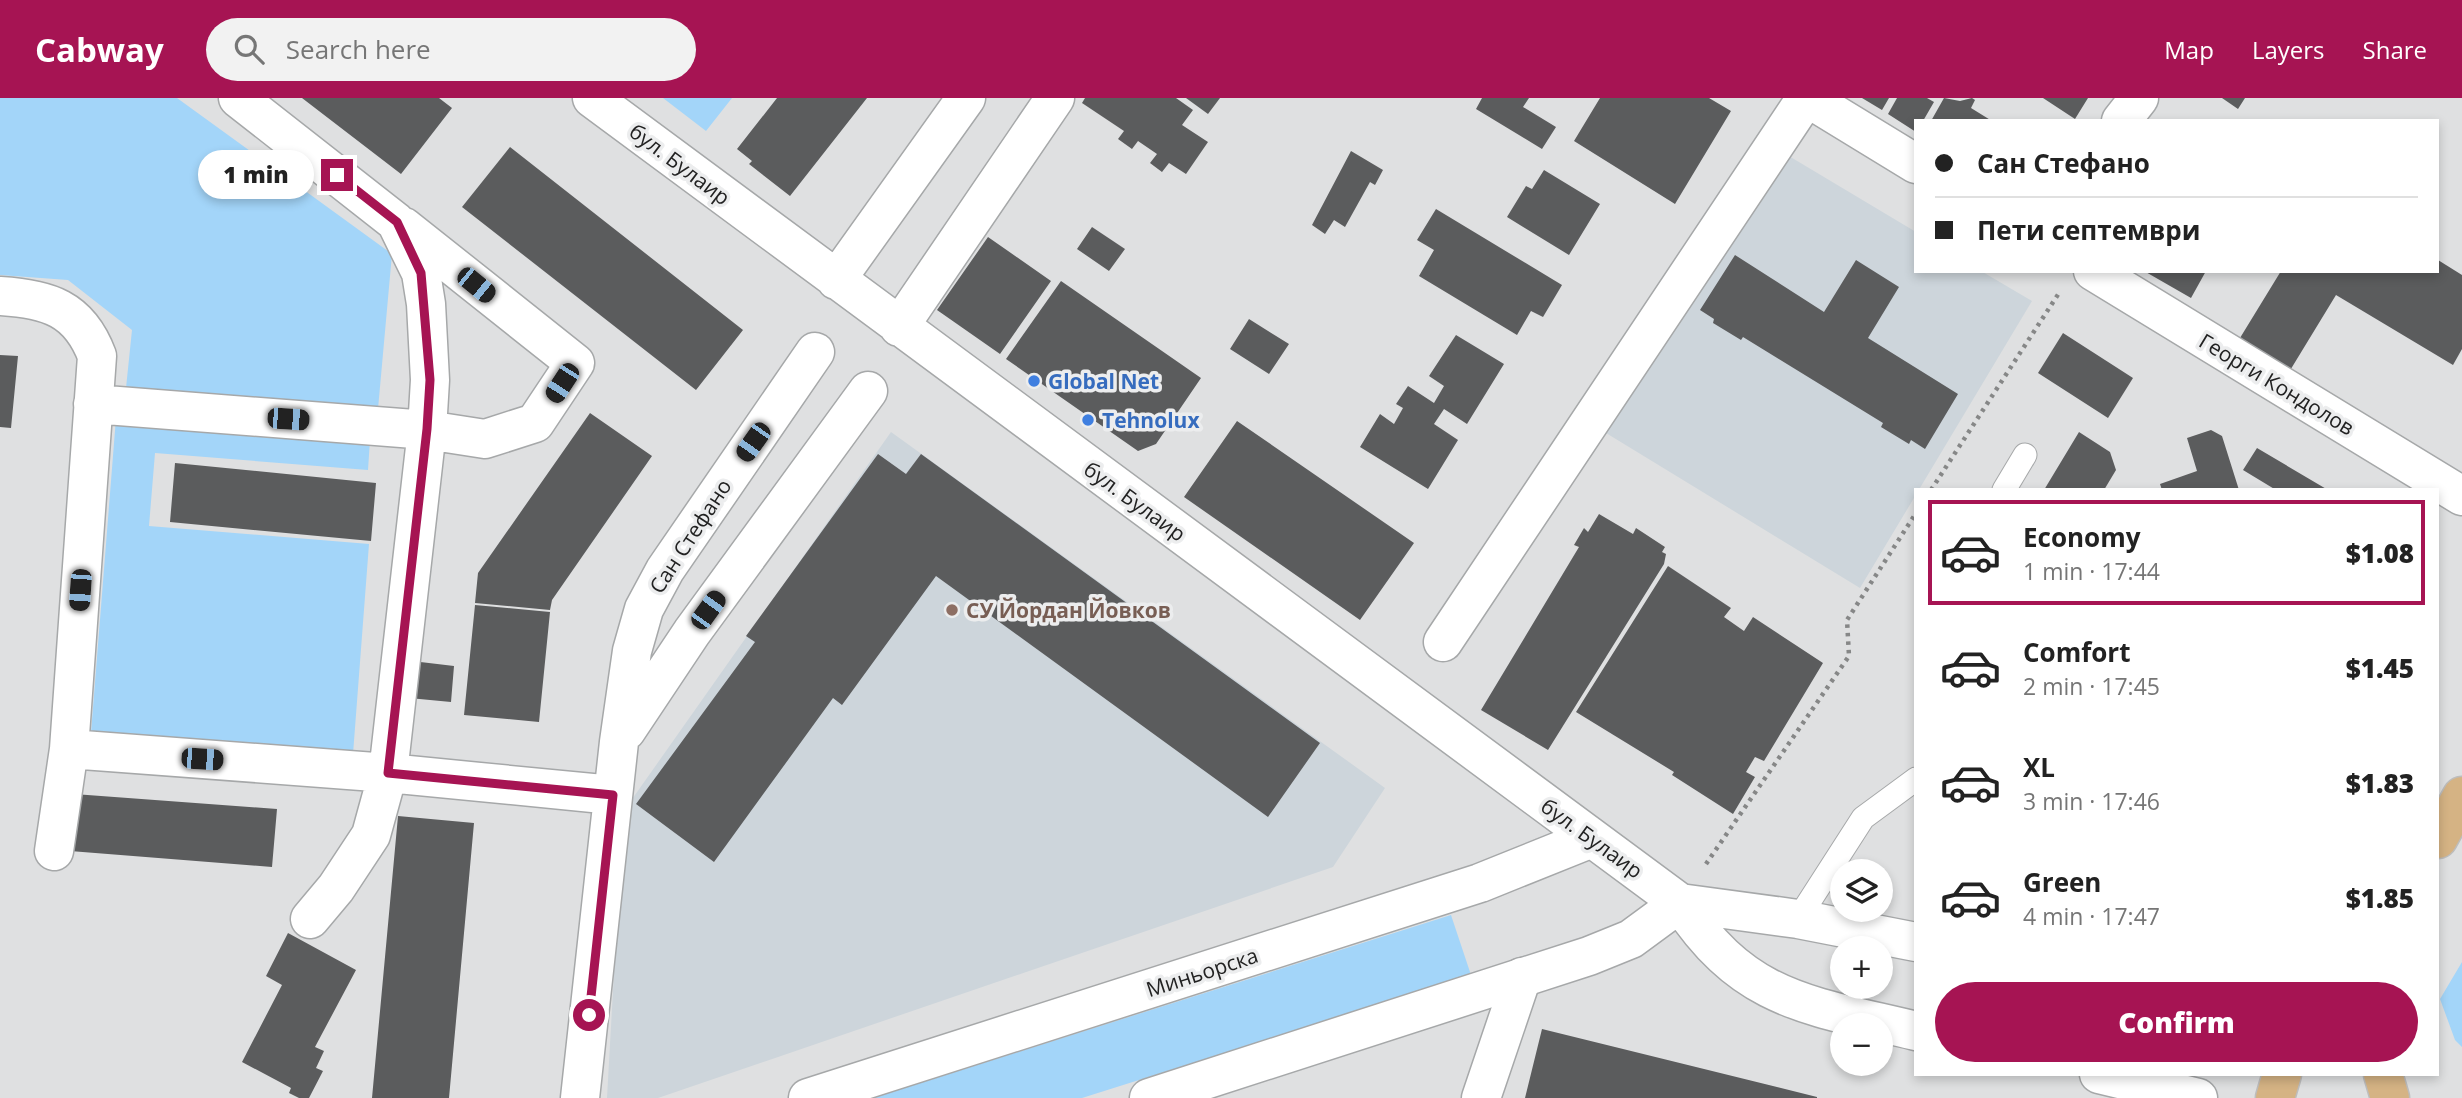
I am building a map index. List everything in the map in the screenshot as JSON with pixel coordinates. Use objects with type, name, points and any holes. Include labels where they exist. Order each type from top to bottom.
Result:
[{"type":"main road","points":[[2439,837],[2462,796]]},
{"type":"main road","points":[[2275,1098],[2281,1076]]},
{"type":"street","points":[[93,404],[427,429],[485,439],[535,423],[575,363],[238,98]]},
{"type":"street","name":"бул. Булаир","points":[[592,98],[1680,903],[1698,930],[1717,951],[1748,978],[1780,996],[1914,1030]]},
{"type":"street","points":[[836,281],[966,98]]},
{"type":"street","points":[[899,327],[1055,98]]},
{"type":"street","points":[[1443,642],[1807,98],[1914,163]]},
{"type":"street","points":[[2123,119],[2139,98]]},
{"type":"street","points":[[310,919],[371,835],[388,773],[427,429],[430,380],[421,273],[397,222]]},
{"type":"street","name":"Георги Кондолов","points":[[2079,277],[2462,496]]},
{"type":"street","points":[[0,296],[32,298],[62,309],[89,333],[97,356],[69,750],[54,851]]},
{"type":"street","name":"Сан Стефано","points":[[580,1098],[619,742],[632,651],[644,610],[665,570],[815,352]]},
{"type":"street","name":"Сан Стефано","points":[[619,742],[692,632],[868,391]]},
{"type":"street","points":[[69,750],[388,773],[613,795]]},
{"type":"street","name":"Миньорска","points":[[808,1098],[1480,883],[1592,838]]},
{"type":"street","points":[[1149,1098],[1631,939],[1680,903]]},
{"type":"street","name":"бул. Булаир","points":[[1680,903],[1798,919],[1914,942]]},
{"type":"street","points":[[1481,1098],[1522,977]]},
{"type":"street","points":[[2107,1076],[2198,1098]]},
{"type":"lane","points":[[2005,488],[2025,456]]},
{"type":"lane","points":[[1798,919],[1863,818],[1914,780]]},
{"type":"path","points":[[1932,488],[2079,277]]},
{"type":"path","points":[[1680,903],[1849,656],[1847,620],[1914,516]]},
{"type":"shaded area","points":[[0,98],[177,98],[392,254],[378,409],[126,388],[132,330],[68,280],[0,275]]},
{"type":"shaded area","points":[[663,98],[732,98],[706,131]]},
{"type":"shaded area","points":[[1777,149],[1914,231],[1914,273],[1984,273],[2032,301],[1920,488],[1914,488],[1914,498],[1860,588],[1606,433]]},
{"type":"shaded area","points":[[116,418],[370,440],[368,470],[155,453],[149,526],[369,544],[353,754],[91,733]]},
{"type":"shaded area","name":"СУ Йордан Йовков","points":[[891,432],[1385,788],[1333,867],[658,1098],[607,1098],[623,812]]},
{"type":"shaded area","points":[[1451,915],[1471,975],[1082,1098],[873,1098]]},
{"type":"shaded area","points":[[2462,962],[2462,1047],[2455,1040],[2440,999]]},
{"type":"building","points":[[302,98],[439,98],[452,108],[401,174]]},
{"type":"building","points":[[777,98],[867,98],[790,196],[749,164],[752,161],[737,149]]},
{"type":"building","points":[[1085,98],[1176,98],[1193,110],[1182,125],[1208,142],[1186,174],[1169,163],[1162,172],[1150,163],[1157,154],[1138,141],[1132,149],[1118,139],[1124,131],[1082,103]]},
{"type":"building","points":[[1186,98],[1220,98],[1208,114]]},
{"type":"building","points":[[1482,98],[1529,98],[1523,107],[1556,127],[1542,149],[1476,109]]},
{"type":"building","points":[[1600,98],[1709,98],[1731,111],[1675,204],[1574,141]]},
{"type":"building","points":[[1862,98],[1889,98],[1882,110]]},
{"type":"building","points":[[1897,98],[1927,98],[1934,102],[1924,119],[1914,119],[1914,131],[1888,114]]},
{"type":"building","points":[[1944,98],[1960,101],[1972,98],[1975,100],[1971,108],[1989,119],[1932,119]]},
{"type":"building","points":[[2043,98],[2088,98],[2075,119]]},
{"type":"building","points":[[2222,98],[2245,98],[2238,109]]},
{"type":"building","points":[[510,147],[743,330],[696,390],[462,207]]},
{"type":"building","points":[[1351,151],[1383,170],[1375,185],[1370,182],[1345,227],[1334,220],[1325,234],[1312,225]]},
{"type":"building","points":[[1544,170],[1600,204],[1569,255],[1507,217],[1526,186],[1532,189]]},
{"type":"building","points":[[1436,209],[1562,285],[1543,317],[1531,311],[1517,335],[1419,276],[1434,250],[1417,240]]},
{"type":"building","points":[[1092,227],[1125,249],[1109,271],[1077,249]]},
{"type":"building","points":[[988,237],[1051,281],[1000,354],[937,310]]},
{"type":"building","points":[[1735,255],[1824,312],[1856,260],[1899,287],[1868,338],[1958,394],[1925,449],[1911,440],[1909,444],[1881,427],[1883,423],[1743,337],[1741,340],[1713,323],[1714,319],[1700,310]]},
{"type":"building","points":[[2439,261],[2462,275],[2462,349],[2453,365],[2336,295],[2283,382],[2232,351],[2280,273],[2439,273]]},
{"type":"building","points":[[2147,273],[2205,273],[2191,298]]},
{"type":"building","points":[[1061,281],[1201,378],[1156,444],[1138,451],[1006,359]]},
{"type":"building","points":[[1249,319],[1289,344],[1269,374],[1230,349]]},
{"type":"building","points":[[2063,333],[2133,378],[2108,418],[2038,373]]},
{"type":"building","points":[[1456,335],[1504,364],[1467,424],[1444,409],[1434,424],[1458,440],[1428,489],[1360,447],[1380,414],[1394,424],[1403,408],[1396,404],[1408,386],[1434,403],[1444,386],[1429,376]]},
{"type":"building","points":[[0,355],[18,356],[11,428],[0,427]]},
{"type":"building","points":[[590,413],[652,456],[552,600],[550,610],[475,603],[478,573]]},
{"type":"building","points":[[1237,421],[1414,543],[1360,620],[1184,497]]},
{"type":"building","points":[[2211,430],[2222,436],[2238,488],[2161,488],[2160,484],[2197,471],[2187,438]]},
{"type":"building","points":[[2079,432],[2110,452],[2116,470],[2105,488],[2045,488]]},
{"type":"building","points":[[2257,448],[2325,488],[2273,488],[2243,470]]},
{"type":"building","points":[[878,454],[906,474],[921,454],[1320,743],[1268,817],[936,576],[842,705],[833,698],[714,862],[636,804],[755,642],[746,636]]},
{"type":"building","points":[[175,463],[376,483],[371,541],[170,522]]},
{"type":"building","points":[[1599,514],[1633,534],[1636,528],[1665,547],[1662,552],[1666,554],[1664,564],[1548,750],[1481,710],[1579,547],[1574,545],[1584,528],[1588,532]]},
{"type":"building","points":[[1668,566],[1731,608],[1724,617],[1744,631],[1753,617],[1823,663],[1764,761],[1755,757],[1746,772],[1755,777],[1733,814],[1672,775],[1674,772],[1576,712]]},
{"type":"building","points":[[475,605],[550,612],[539,722],[464,715]]},
{"type":"building","points":[[412,661],[454,666],[451,702],[409,698]]},
{"type":"building","points":[[74,794],[277,809],[272,867],[70,851]]},
{"type":"building","points":[[398,816],[474,823],[449,1098],[372,1098]]},
{"type":"building","points":[[288,933],[356,970],[315,1047],[324,1051],[316,1068],[323,1071],[309,1098],[299,1098],[289,1093],[291,1088],[242,1062],[282,985],[266,976]]},
{"type":"building","points":[[1542,1029],[1817,1097],[1817,1098],[1525,1098]]},
{"type":"place","name":"Global Net","points":[[1034,381]]},
{"type":"place","name":"Tehnolux","points":[[1088,420]]},
{"type":"place","name":"СУ Йордан Йовков","points":[[952,610]]},
{"type":"route","points":[[337,175],[397,222],[421,273],[426,304],[430,380],[427,429],[388,773],[613,795],[589,1015]]}]
